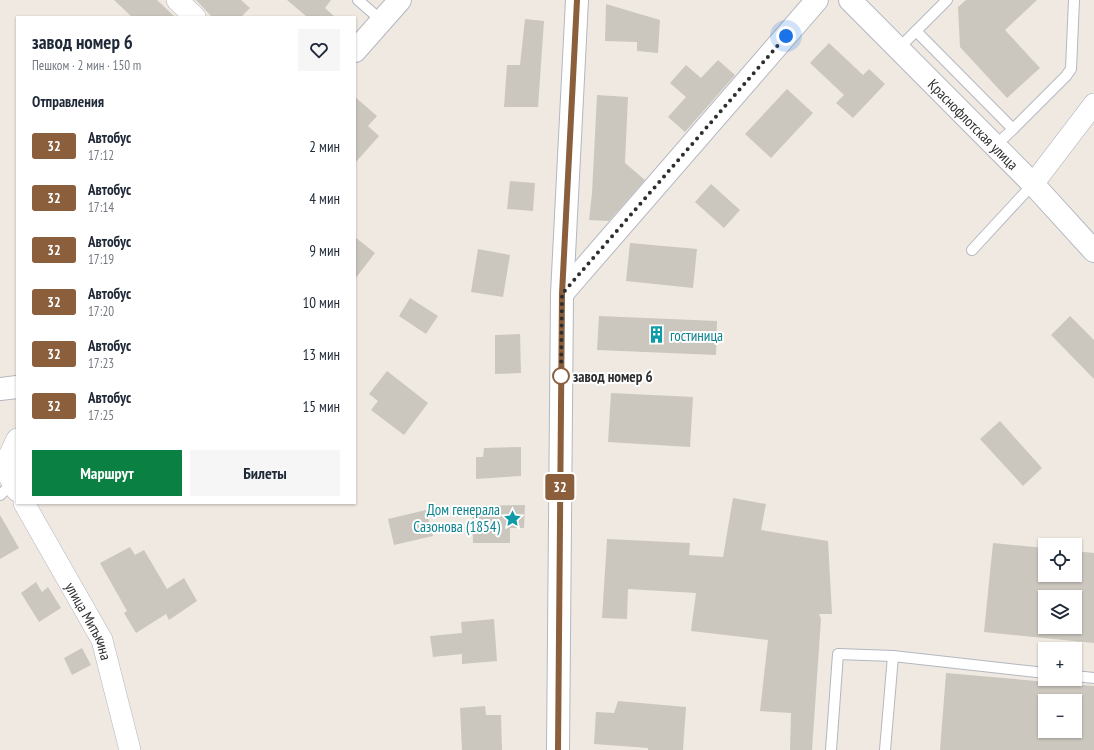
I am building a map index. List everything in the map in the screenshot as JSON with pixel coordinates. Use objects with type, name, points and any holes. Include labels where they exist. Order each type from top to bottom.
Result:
[{"type":"main road","points":[[356,50],[400,0]]},
{"type":"main road","points":[[558,750],[562,294],[577,0]]},
{"type":"main road","points":[[562,294],[817,0]]},
{"type":"main road","name":"Краснофлотская улица","points":[[850,0],[1033,184],[1094,251]]},
{"type":"main road","points":[[0,389],[16,387]]},
{"type":"street","points":[[177,0],[194,16]]},
{"type":"street","points":[[1033,184],[1094,104]]},
{"type":"street","points":[[7,479],[16,443]]},
{"type":"street","name":"улица Митькина","points":[[25,504],[102,640],[130,750]]},
{"type":"lane","points":[[358,0],[382,21]]},
{"type":"lane","points":[[898,49],[947,0]]},
{"type":"lane","points":[[995,146],[1066,76],[1071,69],[1074,0]]},
{"type":"lane","points":[[916,31],[1013,129]]},
{"type":"lane","points":[[972,250],[1033,184]]},
{"type":"lane","points":[[831,750],[838,654],[893,656],[1038,672]]},
{"type":"lane","points":[[885,750],[893,656]]},
{"type":"lane","points":[[1082,677],[1094,678]]},
{"type":"building","points":[[114,0],[157,0],[174,16],[131,16]]},
{"type":"building","points":[[196,0],[241,0],[250,8],[242,16],[211,16]]},
{"type":"building","points":[[287,0],[331,0],[325,8],[334,16],[306,16]]},
{"type":"building","points":[[966,0],[1037,0],[1005,30],[1040,68],[1007,98],[960,47],[958,7]]},
{"type":"building","points":[[606,4],[660,20],[658,53],[637,51],[637,42],[605,41]]},
{"type":"building","points":[[525,19],[544,21],[538,107],[504,107],[507,65],[520,65]]},
{"type":"building","points":[[829,43],[863,75],[869,69],[885,84],[853,118],[836,103],[844,95],[810,63]]},
{"type":"building","points":[[718,60],[735,75],[685,132],[668,117],[686,97],[670,83],[686,65],[701,78]]},
{"type":"building","points":[[787,89],[813,113],[771,158],[745,134]]},
{"type":"building","points":[[597,95],[628,97],[625,163],[645,180],[609,221],[589,220],[592,193]]},
{"type":"building","points":[[356,98],[377,116],[368,126],[379,136],[356,162]]},
{"type":"building","points":[[510,181],[535,183],[533,211],[507,209]]},
{"type":"building","points":[[711,184],[740,210],[724,228],[695,202]]},
{"type":"building","points":[[356,238],[375,253],[356,278]]},
{"type":"building","points":[[630,243],[697,249],[693,288],[626,281]]},
{"type":"building","points":[[478,249],[510,255],[503,297],[471,292]]},
{"type":"building","points":[[410,298],[438,316],[426,334],[399,316]]},
{"type":"building","name":"гостиница","points":[[599,316],[717,321],[716,355],[597,350]]},
{"type":"building","points":[[1070,316],[1094,340],[1094,379],[1051,335]]},
{"type":"building","points":[[520,334],[521,373],[495,374],[495,335]]},
{"type":"building","points":[[387,371],[428,403],[404,435],[371,410],[378,401],[369,394]]},
{"type":"building","points":[[611,393],[693,397],[690,447],[608,442]]},
{"type":"building","points":[[1000,421],[1042,468],[1023,486],[980,439]]},
{"type":"building","points":[[521,447],[521,476],[476,479],[476,457],[483,457],[484,448]]},
{"type":"building","points":[[733,498],[766,504],[761,530],[828,541],[832,614],[819,614],[821,619],[812,750],[790,750],[791,713],[760,711],[768,640],[691,631],[696,593],[628,589],[627,619],[602,618],[607,539],[690,543],[689,555],[723,557]]},
{"type":"building","points":[[525,505],[524,528],[510,528],[510,543],[473,543],[472,506]]},
{"type":"building","points":[[426,510],[433,536],[394,545],[388,519]]},
{"type":"building","points":[[0,515],[19,548],[0,559]]},
{"type":"building","points":[[993,543],[1038,547],[1038,582],[1082,582],[1082,552],[1094,553],[1094,643],[984,632]]},
{"type":"building","points":[[130,547],[135,555],[144,550],[167,589],[184,578],[197,601],[169,620],[166,614],[136,633],[124,613],[127,611],[100,563]]},
{"type":"building","points":[[36,582],[42,592],[48,587],[61,608],[39,622],[21,593]]},
{"type":"building","points":[[494,619],[497,661],[462,664],[462,654],[433,657],[430,636],[462,633],[461,622]]},
{"type":"building","points":[[82,648],[91,665],[72,675],[64,658]]},
{"type":"building","points":[[946,673],[1038,681],[1038,686],[1094,686],[1094,750],[940,750]]},
{"type":"building","points":[[618,701],[686,707],[683,750],[648,750],[648,748],[594,744],[596,712],[614,713]]},
{"type":"building","points":[[485,706],[486,715],[501,715],[502,750],[462,750],[460,708]]},
{"type":"bus line","name":"32","points":[[558,750],[562,294],[577,0]]},
{"type":"place","name":"гостиница","points":[[657,335]]},
{"type":"place","name":"завод номер 6","points":[[561,376]]},
{"type":"place","name":"Дом генерала Сазонова (1854)","points":[[513,518]]},
{"type":"route","points":[[561,376],[562,294],[786,36]]}]
